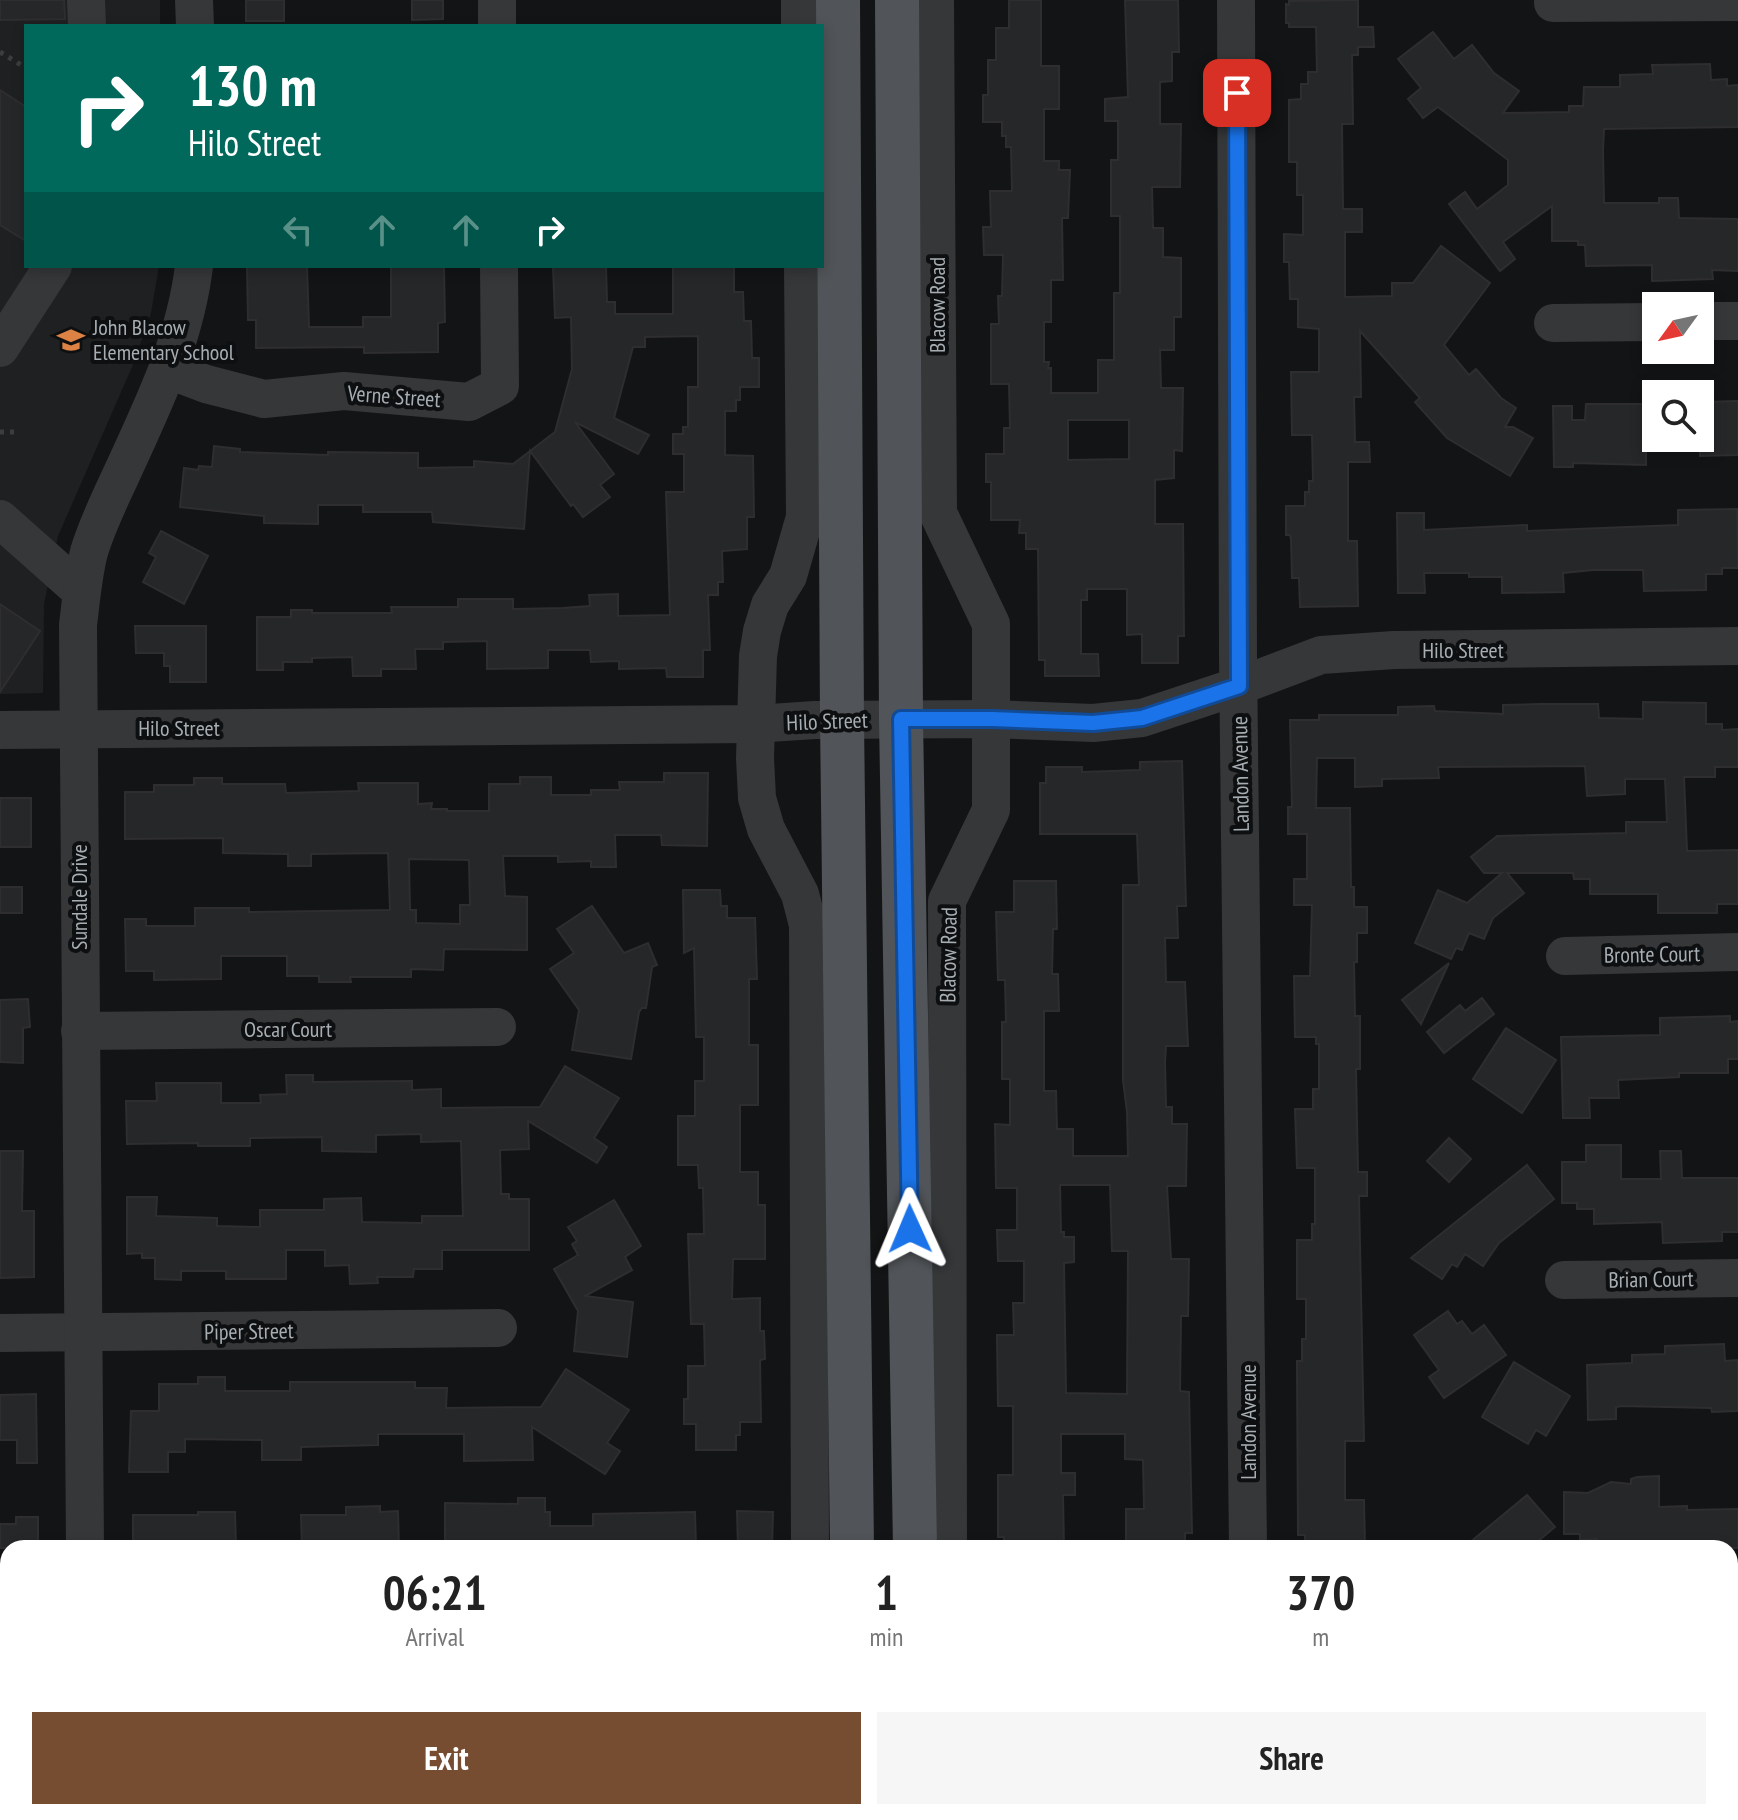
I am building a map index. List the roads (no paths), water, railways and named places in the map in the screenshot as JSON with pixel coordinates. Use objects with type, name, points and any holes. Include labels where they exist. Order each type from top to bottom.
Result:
[{"type":"main road","points":[[838,0],[842,720],[852,1540]]},
{"type":"main road","name":"Blacow Road","points":[[897,0],[901,719],[915,1540]]},
{"type":"street","points":[[86,0],[87,24]]},
{"type":"street","points":[[194,0],[195,24]]},
{"type":"street","points":[[497,0],[497,24]]},
{"type":"street","points":[[800,0],[800,24]]},
{"type":"street","name":"Blacow Road","points":[[935,0],[938,513],[991,624],[992,719],[991,810],[947,901],[948,1540]]},
{"type":"street","name":"Landon Avenue","points":[[1236,0],[1248,1540]]},
{"type":"street","points":[[1553,3],[1738,2]]},
{"type":"street","points":[[0,348],[52,268]]},
{"type":"street","name":"Sundale Drive","points":[[85,1540],[78,625],[89,552],[100,521],[169,370],[189,304],[194,268]]},
{"type":"street","name":"Verne Street","points":[[169,370],[206,384],[264,399],[344,391],[469,402],[500,386],[499,268]]},
{"type":"street","points":[[803,268],[805,517],[788,576],[770,605],[762,631],[755,724],[757,798],[766,829],[800,894],[808,925],[810,1540]]},
{"type":"street","points":[[1714,321],[1738,321]]},
{"type":"street","points":[[1553,323],[1642,322]]},
{"type":"street","points":[[0,519],[81,591]]},
{"type":"street","name":"Hilo Street","points":[[0,730],[755,724],[901,719],[1093,723],[1142,718],[1321,655],[1394,650],[1738,646]]},
{"type":"street","name":"Bronte Court","points":[[1565,956],[1738,952]]},
{"type":"street","name":"Oscar Court","points":[[80,1031],[497,1027]]},
{"type":"street","name":"Brian Court","points":[[1564,1280],[1738,1278]]},
{"type":"street","name":"Piper Street","points":[[0,1333],[498,1328]]},
{"type":"place","name":"John Blacow Elementary School","points":[[71,340]]}]
